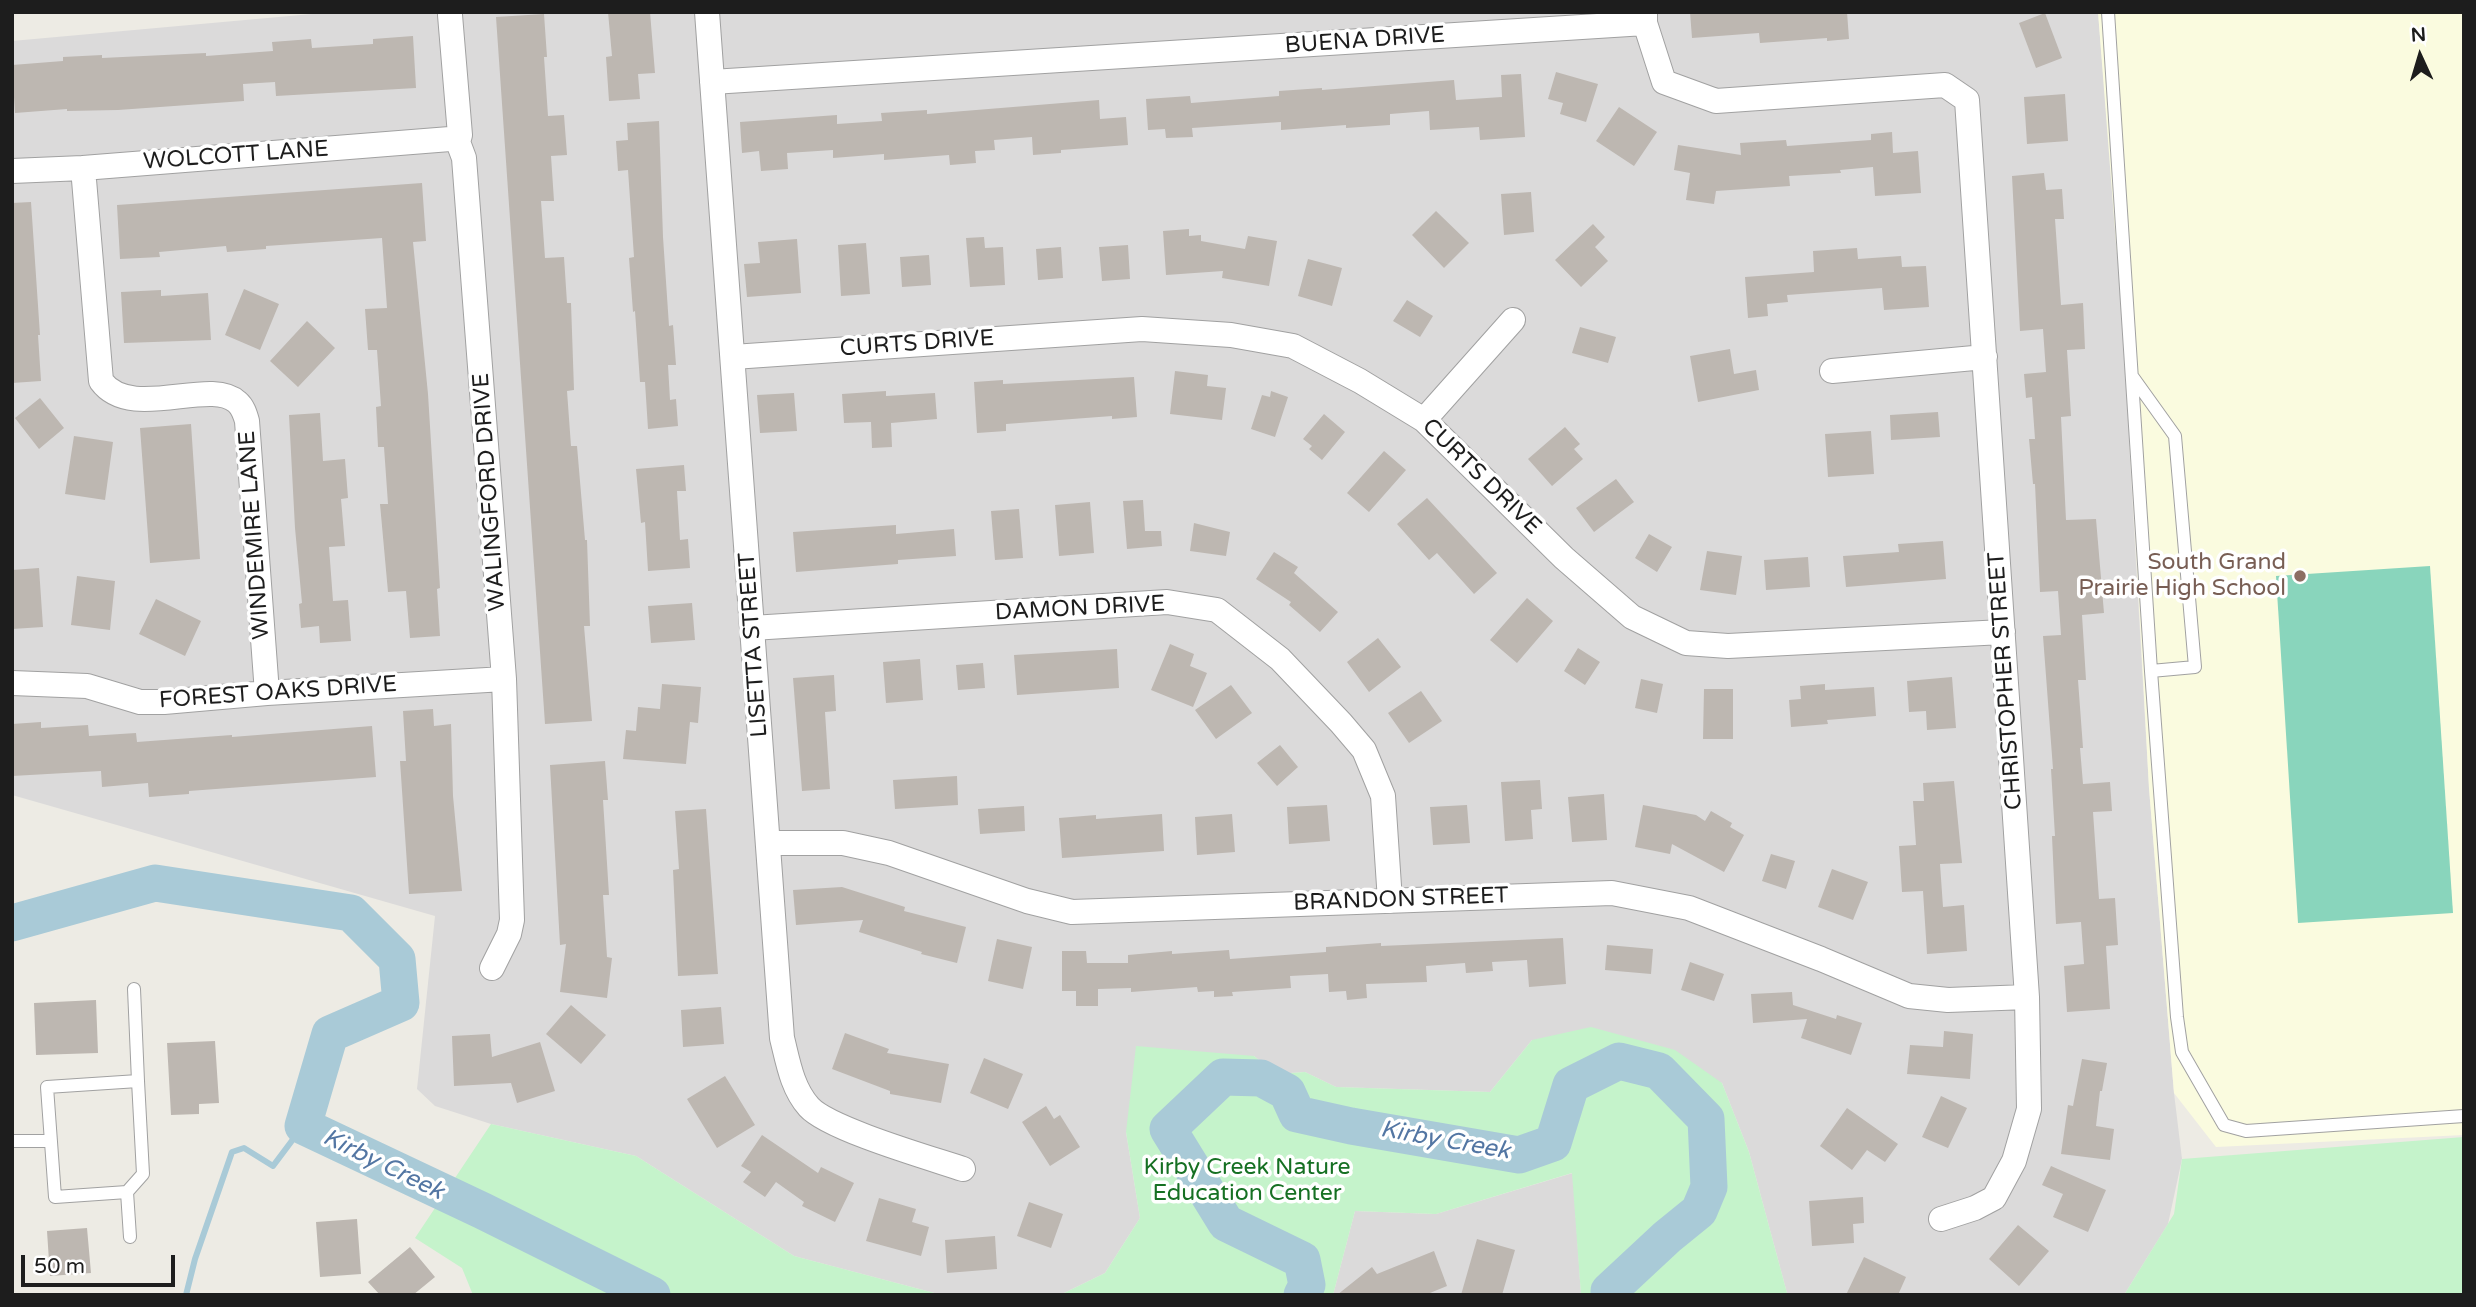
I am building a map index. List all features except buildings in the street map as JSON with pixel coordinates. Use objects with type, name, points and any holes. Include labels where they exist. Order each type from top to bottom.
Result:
[{"type":"street","name":"LISETTA STREET","points":[[707,12],[782,1038],[793,1080],[810,1108],[844,1128],[963,1169]]},
{"type":"street","name":"WALINGFORD DRIVE","points":[[450,15],[460,135],[458,142],[464,158],[504,679],[512,920],[509,934],[492,968]]},
{"type":"street","name":"BUENA DRIVE","points":[[712,82],[1645,18],[1664,82],[1716,101],[1945,85],[1967,100]]},
{"type":"street","name":"CHRISTOPHER STREET","points":[[1941,1219],[1975,1208],[1993,1198],[2014,1161],[2029,1109],[2027,998],[1967,100]]},
{"type":"street","name":"WOLCOTT LANE","points":[[12,171],[83,168],[450,139],[458,142]]},
{"type":"street","name":"WINDEMIRE LANE","points":[[83,168],[101,381],[108,391],[123,397],[147,399],[214,395],[235,400],[243,409],[247,422],[267,693]]},
{"type":"street","points":[[1424,420],[1513,320]]},
{"type":"street","name":"CURTS DRIVE","points":[[733,357],[1142,329],[1231,335],[1293,346],[1424,420],[1564,558],[1632,617],[1686,643],[1728,646],[2003,632]]},
{"type":"street","points":[[1832,370],[1985,357]]},
{"type":"street","name":"DAMON DRIVE","points":[[752,628],[1167,603],[1217,610],[1280,659],[1364,750],[1383,796],[1390,901]]},
{"type":"street","name":"FOREST OAKS DRIVE","points":[[12,683],[87,686],[140,702],[163,702],[504,679]]},
{"type":"street","name":"BRANDON STREET","points":[[768,843],[843,842],[889,853],[1027,901],[1072,912],[1612,893],[1689,908],[1821,958],[1909,996],[1948,1000],[2027,998]]},
{"type":"lane","points":[[2108,12],[2151,671],[2177,1017],[2182,1052],[2224,1125],[2246,1131],[2464,1116]]},
{"type":"lane","points":[[2132,375],[2175,436],[2195,667],[2151,671]]},
{"type":"lane","points":[[134,989],[143,1174],[127,1192],[55,1197],[47,1087],[138,1081]]},
{"type":"lane","points":[[12,1141],[50,1141]]},
{"type":"lane","points":[[127,1192],[130,1237]]},
{"type":"shaded area","points":[[334,12],[2098,12],[2130,398],[2129,442],[2149,788],[2174,1093],[2182,1159],[2168,1224],[2124,1295],[1790,1295],[1787,1293],[1749,1152],[1722,1083],[1532,1040],[1490,1092],[1336,1087],[1305,1072],[1276,1074],[1254,1056],[1126,1132],[1140,1218],[1105,1273],[1060,1295],[942,1295],[794,1256],[636,1156],[491,1124],[435,1106],[417,1089],[435,916],[12,795],[12,41]]},
{"type":"shaded area","name":"South Grand Prairie High School","points":[[2098,12],[2464,12],[2464,1135],[2216,1147],[2174,1093],[2149,788],[2123,309]]},
{"type":"shaded area","points":[[1573,1173],[1581,1295],[1333,1295],[1355,1211],[1436,1214]]},
{"type":"green space","points":[[2430,566],[2453,913],[2298,923],[2276,576]]},
{"type":"green space","name":"Kirby Creek Nature Education Center","points":[[1591,1027],[1675,1050],[1722,1083],[1749,1152],[1787,1293],[1790,1295],[1581,1295],[1572,1173],[1436,1214],[1355,1211],[1333,1295],[1060,1295],[1105,1273],[1140,1218],[1126,1132],[1136,1046],[1254,1056],[1276,1074],[1305,1072],[1336,1087],[1490,1092],[1532,1040]]},
{"type":"green space","points":[[491,1124],[636,1156],[794,1256],[942,1295],[473,1295],[462,1268],[415,1238]]},
{"type":"green space","points":[[2464,1137],[2464,1295],[2124,1295],[2174,1214],[2182,1159]]},
{"type":"waterway","name":"Kirby Creek","points":[[12,923],[155,883],[351,913],[397,959],[401,1003],[330,1034],[303,1126],[652,1295]]},
{"type":"waterway","name":"Kirby Creek","points":[[1302,1295],[1307,1285],[1302,1260],[1226,1223],[1168,1129],[1223,1077],[1261,1078],[1287,1092],[1297,1114],[1519,1155],[1553,1143],[1571,1085],[1619,1061],[1659,1071],[1706,1119],[1709,1187],[1699,1211],[1609,1291],[1609,1295]]},
{"type":"waterway","points":[[186,1295],[195,1259],[232,1152],[244,1148],[273,1166],[303,1126]]},
{"type":"place","name":"South Grand Prairie High School","points":[[2300,576]]}]
